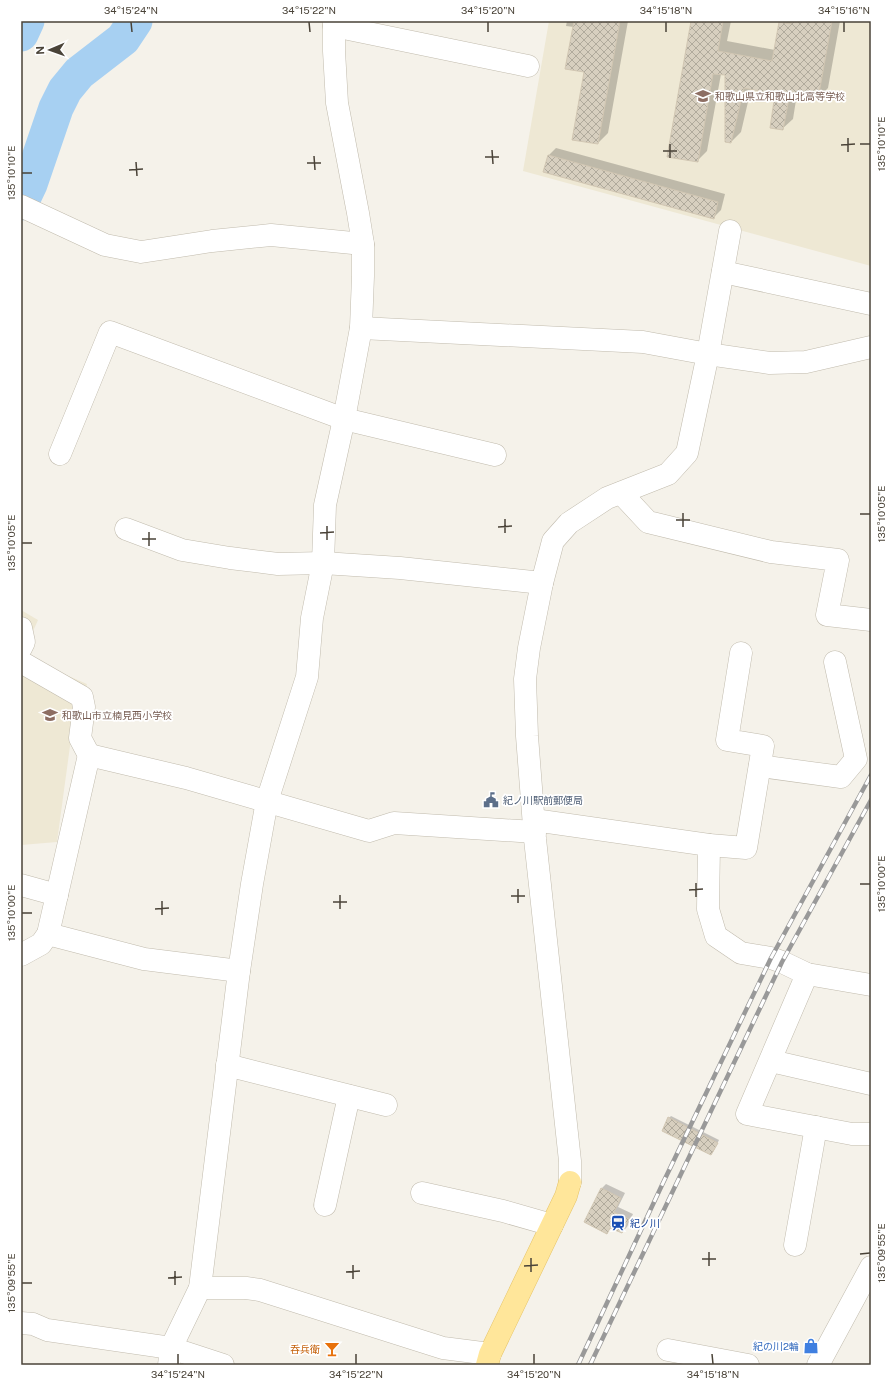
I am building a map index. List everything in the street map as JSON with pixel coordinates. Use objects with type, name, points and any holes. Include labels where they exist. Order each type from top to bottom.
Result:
[{"type":"main road","points":[[488,1359],[566,1196],[570,1182]]},
{"type":"street","points":[[170,1356],[200,1288],[239,970],[267,801],[307,676],[312,618],[324,563],[325,505],[344,419],[360,328],[364,276],[363,244],[337,103],[334,24],[528,66]]},
{"type":"street","points":[[25,208],[105,246],[141,252],[212,241],[271,235],[363,244]]},
{"type":"street","points":[[570,1182],[570,1160],[534,826],[527,736],[525,679],[542,583],[553,541],[569,523],[607,498],[668,474],[687,453],[708,354],[730,231]]},
{"type":"street","points":[[723,272],[871,304]]},
{"type":"street","points":[[360,328],[643,342],[708,354],[770,363],[806,362],[871,347]]},
{"type":"street","points":[[60,454],[110,332],[344,419],[494,455]]},
{"type":"street","points":[[621,493],[648,522],[772,552],[838,560],[827,616],[871,620]]},
{"type":"street","points":[[126,529],[182,550],[278,564],[324,563],[400,568],[542,583]]},
{"type":"street","points":[[21,628],[24,642],[21,648]]},
{"type":"street","points":[[89,755],[186,778],[369,832],[394,823],[534,826],[746,848],[763,746],[727,740],[741,653]]},
{"type":"street","points":[[21,662],[82,697],[84,707],[80,738],[89,755],[48,934],[41,944],[21,956]]},
{"type":"street","points":[[760,766],[841,777],[856,758],[835,662]]},
{"type":"street","points":[[709,845],[708,909],[716,936],[741,953],[771,958],[807,974],[871,985]]},
{"type":"street","points":[[21,886],[57,895]]},
{"type":"street","points":[[48,934],[144,959],[239,970]]},
{"type":"street","points":[[807,974],[748,1114],[852,1134],[871,1134]]},
{"type":"street","points":[[771,1061],[871,1084]]},
{"type":"street","points":[[227,1065],[386,1105]]},
{"type":"street","points":[[325,1205],[349,1096]]},
{"type":"street","points":[[795,1245],[816,1128]]},
{"type":"street","points":[[422,1193],[503,1211],[552,1225]]},
{"type":"street","points":[[818,1365],[871,1267]]},
{"type":"street","points":[[200,1288],[246,1288],[260,1290],[443,1348],[488,1359]]},
{"type":"street","points":[[21,1323],[33,1324],[48,1330],[170,1356],[223,1365]]},
{"type":"street","points":[[668,1350],[748,1365]]},
{"type":"shaded area","name":"和歌山県立和歌山北高等学校","points":[[549,21],[871,21],[871,266],[523,171]]},
{"type":"shaded area","name":"和歌山市立楠見西小学校","points":[[21,610],[38,620],[22,656],[87,684],[70,746],[57,842],[21,845]]},
{"type":"building","points":[[574,21],[620,21],[598,144],[572,140],[584,72],[565,69]]},
{"type":"building","points":[[691,21],[723,21],[718,51],[772,61],[779,22],[791,24],[791,21],[832,21],[818,99],[790,93],[783,130],[770,128],[775,94],[744,88],[731,143],[725,142],[725,75],[713,74],[698,162],[667,157]]},
{"type":"building","points":[[548,155],[718,202],[714,219],[543,172]]},
{"type":"building","points":[[668,1117],[718,1143],[711,1155],[662,1131]]},
{"type":"building","points":[[601,1188],[621,1198],[614,1212],[629,1219],[622,1233],[610,1228],[607,1234],[584,1222]]},
{"type":"waterway","points":[[21,34],[27,21]]},
{"type":"waterway","points":[[21,203],[30,184],[56,108],[65,90],[79,73],[123,39],[135,21]]},
{"type":"railway","points":[[578,1365],[662,1185],[771,958],[871,775]]},
{"type":"railway","points":[[590,1365],[782,962],[871,800]]},
{"type":"place","name":"和歌山県立和歌山北高等学校","points":[[703,96]]},
{"type":"place","name":"和歌山市立楠見西小学校","points":[[50,715]]},
{"type":"place","name":"紀ノ川駅前郵便局","points":[[491,800]]},
{"type":"place","name":"紀ノ川","points":[[618,1223]]},
{"type":"place","name":"紀の川2輪","points":[[811,1346]]},
{"type":"place","name":"呑兵衛","points":[[332,1349]]}]
